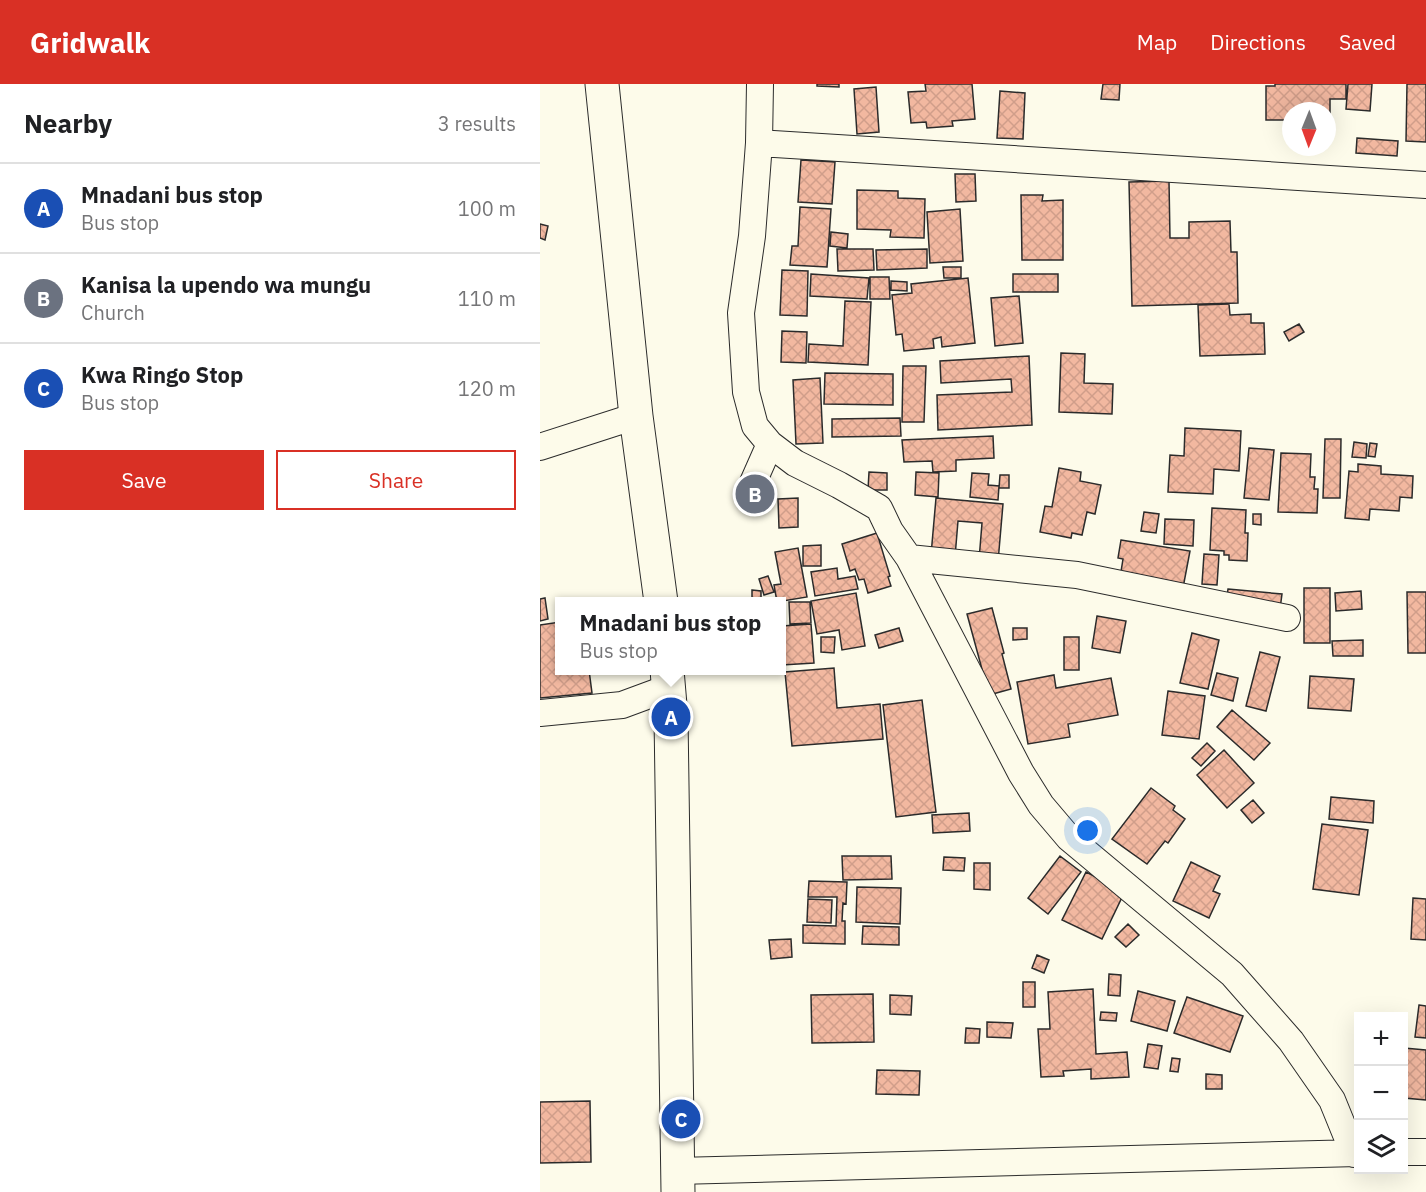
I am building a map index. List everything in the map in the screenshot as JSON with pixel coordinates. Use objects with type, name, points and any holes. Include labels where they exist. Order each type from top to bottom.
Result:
[{"type":"highway","points":[[602,84],[636,416],[660,597]]},
{"type":"highway","points":[[668,679],[671,717],[678,1182]]},
{"type":"street","points":[[760,84],[759,143],[752,236],[741,313],[746,392],[755,426],[770,444],[795,463],[839,484],[879,508],[890,531],[909,558],[1007,747],[1041,805],[1069,837],[1232,974],[1291,1041],[1332,1100],[1354,1149]]},
{"type":"street","points":[[759,143],[1426,184]]},
{"type":"street","points":[[540,447],[636,416]]},
{"type":"street","points":[[751,487],[770,444]]},
{"type":"street","points":[[909,558],[1077,575],[1287,618]]},
{"type":"street","points":[[540,713],[622,705],[668,679]]},
{"type":"street","points":[[1408,1152],[1426,1152]]},
{"type":"street","points":[[678,1182],[1354,1153]]},
{"type":"building","points":[[817,84],[839,84],[839,87],[817,86]]},
{"type":"building","points":[[925,84],[972,84],[975,119],[952,121],[953,126],[927,128],[926,122],[911,123],[908,92],[926,91]]},
{"type":"building","points":[[1103,84],[1120,84],[1119,100],[1101,99]]},
{"type":"building","points":[[1275,84],[1346,84],[1346,99],[1330,99],[1330,102],[1282,102],[1282,120],[1266,120],[1266,86],[1275,86]]},
{"type":"building","points":[[1348,84],[1372,84],[1370,111],[1346,109]]},
{"type":"building","points":[[1407,84],[1426,84],[1426,142],[1406,141]]},
{"type":"building","points":[[876,87],[879,132],[857,134],[854,89]]},
{"type":"building","points":[[1000,91],[1025,93],[1023,139],[997,138]]},
{"type":"building","points":[[1357,138],[1398,141],[1397,156],[1356,153]]},
{"type":"building","points":[[801,160],[835,162],[832,204],[798,202]]},
{"type":"building","points":[[955,174],[975,174],[976,201],[956,202]]},
{"type":"building","points":[[1169,181],[1170,238],[1189,238],[1189,222],[1230,221],[1231,252],[1237,252],[1238,303],[1132,306],[1129,182]]},
{"type":"building","points":[[857,190],[898,191],[898,198],[925,199],[924,238],[890,237],[891,230],[857,229]]},
{"type":"building","points":[[1021,195],[1043,195],[1042,201],[1063,200],[1063,260],[1022,260]]},
{"type":"building","points":[[800,207],[831,209],[827,267],[790,265],[792,246],[798,246]]},
{"type":"building","points":[[960,209],[963,261],[930,263],[927,212]]},
{"type":"building","points":[[540,224],[548,226],[545,240],[540,238]]},
{"type":"building","points":[[831,232],[848,234],[847,248],[830,246]]},
{"type":"building","points":[[837,249],[873,249],[874,270],[838,271]]},
{"type":"building","points":[[927,249],[927,268],[877,270],[876,250]]},
{"type":"building","points":[[943,267],[961,267],[961,278],[944,278]]},
{"type":"building","points":[[782,270],[808,271],[807,316],[780,315]]},
{"type":"building","points":[[811,274],[869,278],[867,299],[810,296]]},
{"type":"building","points":[[1013,274],[1058,274],[1058,292],[1013,292]]},
{"type":"building","points":[[870,277],[889,277],[890,299],[870,299]]},
{"type":"building","points":[[968,278],[975,343],[942,347],[941,337],[933,339],[934,348],[904,351],[902,334],[896,335],[892,295],[912,293],[911,284]]},
{"type":"building","points":[[891,281],[907,282],[907,291],[891,290]]},
{"type":"building","points":[[1019,296],[1023,343],[995,346],[991,298]]},
{"type":"building","points":[[845,301],[871,302],[868,365],[808,362],[809,344],[843,346]]},
{"type":"building","points":[[1229,304],[1230,315],[1251,314],[1251,323],[1264,323],[1265,354],[1200,356],[1198,305]]},
{"type":"building","points":[[1299,324],[1304,332],[1289,341],[1284,332]]},
{"type":"building","points":[[782,331],[807,332],[806,363],[781,362]]},
{"type":"building","points":[[1061,353],[1085,354],[1084,383],[1113,384],[1112,414],[1059,412]]},
{"type":"building","points":[[1029,356],[1032,425],[938,430],[937,395],[1012,392],[1011,379],[941,383],[940,361]]},
{"type":"building","points":[[903,366],[926,366],[924,422],[902,422]]},
{"type":"building","points":[[825,373],[893,374],[893,405],[824,404]]},
{"type":"building","points":[[820,378],[823,443],[796,444],[793,380]]},
{"type":"building","points":[[900,418],[901,436],[832,437],[832,419]]},
{"type":"building","points":[[1185,428],[1241,431],[1239,471],[1214,469],[1213,494],[1168,492],[1170,455],[1184,456]]},
{"type":"building","points":[[993,436],[994,458],[956,460],[956,471],[933,472],[932,461],[904,462],[902,440]]},
{"type":"building","points":[[1325,439],[1341,439],[1340,498],[1323,498]]},
{"type":"building","points":[[1354,442],[1367,444],[1366,458],[1352,457]]},
{"type":"building","points":[[1370,443],[1377,444],[1375,457],[1368,456]]},
{"type":"building","points":[[1249,448],[1274,450],[1269,500],[1244,498]]},
{"type":"building","points":[[1281,453],[1311,454],[1310,477],[1315,477],[1314,489],[1318,489],[1317,513],[1278,512]]},
{"type":"building","points":[[1358,464],[1381,466],[1381,474],[1413,476],[1412,498],[1400,497],[1399,511],[1370,509],[1369,520],[1345,518],[1349,471],[1358,472]]},
{"type":"building","points":[[1059,468],[1081,472],[1080,481],[1101,485],[1095,514],[1087,512],[1082,535],[1072,533],[1071,538],[1040,532],[1045,506],[1052,507]]},
{"type":"building","points":[[869,472],[887,473],[887,490],[868,490]]},
{"type":"building","points":[[916,472],[939,473],[938,497],[915,495]]},
{"type":"building","points":[[972,473],[989,474],[988,485],[999,486],[998,500],[970,497]]},
{"type":"building","points":[[1000,475],[1009,475],[1009,488],[999,488]]},
{"type":"building","points":[[798,498],[798,527],[779,528],[778,499]]},
{"type":"building","points":[[936,498],[1003,504],[998,562],[979,560],[982,523],[958,521],[955,557],[931,555]]},
{"type":"building","points":[[1212,508],[1246,510],[1247,561],[1229,560],[1229,555],[1224,555],[1224,551],[1210,550]]},
{"type":"building","points":[[1144,512],[1159,514],[1156,533],[1141,531]]},
{"type":"building","points":[[1253,514],[1261,514],[1261,525],[1253,524]]},
{"type":"building","points":[[1165,519],[1194,520],[1193,546],[1164,544]]},
{"type":"building","points":[[877,533],[891,586],[868,593],[864,579],[859,580],[855,569],[850,571],[842,544]]},
{"type":"building","points":[[1121,540],[1190,551],[1183,588],[1120,578],[1123,559],[1118,558]]},
{"type":"building","points":[[821,545],[821,566],[803,566],[803,546]]},
{"type":"building","points":[[798,548],[807,597],[786,600],[786,597],[776,597],[774,585],[781,584],[775,552]]},
{"type":"building","points":[[1204,554],[1219,555],[1217,585],[1202,584]]},
{"type":"building","points":[[837,568],[838,579],[855,576],[858,589],[815,596],[811,572]]},
{"type":"building","points":[[768,576],[774,592],[764,595],[759,579]]},
{"type":"building","points":[[1304,588],[1330,588],[1330,643],[1304,643]]},
{"type":"building","points":[[1228,589],[1282,594],[1280,609],[1226,604]]},
{"type":"building","points":[[752,590],[761,591],[761,597],[752,597]]},
{"type":"building","points":[[1361,591],[1362,609],[1336,611],[1335,593]]},
{"type":"building","points":[[1407,592],[1426,592],[1426,653],[1408,653]]},
{"type":"building","points":[[856,593],[865,646],[842,650],[839,630],[817,634],[811,601]]},
{"type":"building","points":[[545,598],[548,619],[540,621],[540,599]]},
{"type":"building","points":[[789,602],[810,602],[811,623],[790,624]]},
{"type":"building","points":[[992,608],[1011,689],[989,695],[967,614]]},
{"type":"building","points":[[1097,616],[1126,621],[1120,653],[1092,648]]},
{"type":"building","points":[[555,623],[555,675],[590,675],[592,693],[540,698],[540,625]]},
{"type":"building","points":[[811,624],[814,663],[786,665],[786,626]]},
{"type":"building","points":[[899,628],[903,641],[879,648],[875,635]]},
{"type":"building","points":[[1013,628],[1027,628],[1027,639],[1013,640]]},
{"type":"building","points":[[1192,633],[1219,640],[1208,689],[1180,683]]},
{"type":"building","points":[[821,637],[835,637],[834,653],[821,652]]},
{"type":"building","points":[[1064,637],[1079,637],[1079,670],[1064,670]]},
{"type":"building","points":[[1363,640],[1363,656],[1333,656],[1332,641]]},
{"type":"building","points":[[1260,652],[1280,657],[1266,711],[1246,706]]},
{"type":"building","points":[[834,668],[837,708],[880,704],[883,739],[792,746],[786,672]]},
{"type":"building","points":[[1217,673],[1238,678],[1233,701],[1211,695]]},
{"type":"building","points":[[1054,675],[1056,688],[1111,678],[1118,715],[1068,724],[1070,737],[1028,744],[1017,682]]},
{"type":"building","points":[[1310,676],[1354,679],[1351,711],[1308,708]]},
{"type":"building","points":[[1168,691],[1205,696],[1199,739],[1162,735]]},
{"type":"building","points":[[922,700],[936,812],[896,817],[883,705]]},
{"type":"building","points":[[1232,710],[1270,743],[1254,760],[1217,727]]},
{"type":"building","points":[[1207,743],[1215,751],[1201,766],[1192,758]]},
{"type":"building","points":[[1224,750],[1254,783],[1227,808],[1197,775]]},
{"type":"building","points":[[1151,788],[1175,806],[1173,810],[1185,819],[1168,843],[1165,841],[1147,864],[1112,839]]},
{"type":"building","points":[[1331,797],[1374,801],[1373,823],[1329,819]]},
{"type":"building","points":[[1253,800],[1264,813],[1252,823],[1241,810]]},
{"type":"building","points":[[969,813],[970,831],[933,833],[932,815]]},
{"type":"building","points":[[1322,824],[1368,830],[1359,895],[1313,889]]},
{"type":"building","points":[[842,856],[891,856],[892,879],[843,880]]},
{"type":"building","points":[[1060,856],[1081,872],[1048,914],[1028,898]]},
{"type":"building","points":[[944,857],[965,858],[964,871],[943,870]]},
{"type":"building","points":[[1191,862],[1220,876],[1213,891],[1220,894],[1209,918],[1173,901]]},
{"type":"building","points":[[974,863],[990,863],[990,890],[974,889]]},
{"type":"building","points":[[1086,872],[1125,891],[1102,939],[1062,920]]},
{"type":"building","points":[[809,881],[847,882],[846,904],[843,903],[842,921],[845,921],[845,944],[803,943],[803,925],[836,926],[837,897],[808,897]]},
{"type":"building","points":[[857,887],[901,888],[900,924],[856,922]]},
{"type":"building","points":[[1413,898],[1426,899],[1426,940],[1411,939]]},
{"type":"building","points":[[808,899],[832,900],[831,923],[807,922]]},
{"type":"building","points":[[1128,924],[1139,935],[1126,947],[1115,937]]},
{"type":"building","points":[[863,926],[899,927],[899,945],[862,944]]},
{"type":"building","points":[[791,939],[792,957],[771,959],[769,940]]},
{"type":"building","points":[[1037,955],[1049,960],[1044,973],[1032,968]]},
{"type":"building","points":[[1109,974],[1121,975],[1120,996],[1108,995]]},
{"type":"building","points":[[1023,982],[1035,982],[1035,1007],[1023,1007]]},
{"type":"building","points":[[1093,989],[1096,1054],[1127,1052],[1129,1077],[1091,1079],[1091,1069],[1063,1071],[1064,1076],[1041,1077],[1038,1029],[1050,1029],[1048,992]]},
{"type":"building","points":[[1138,991],[1175,1001],[1167,1031],[1131,1021]]},
{"type":"building","points":[[873,994],[874,1042],[812,1043],[811,995]]},
{"type":"building","points":[[890,995],[912,996],[911,1015],[890,1014]]},
{"type":"building","points":[[1187,997],[1243,1016],[1230,1052],[1174,1033]]},
{"type":"building","points":[[1419,1005],[1426,1006],[1426,1038],[1415,1037]]},
{"type":"building","points":[[1101,1012],[1117,1013],[1116,1021],[1100,1020]]},
{"type":"building","points":[[987,1022],[1013,1023],[1011,1038],[987,1037]]},
{"type":"building","points":[[966,1028],[980,1029],[979,1043],[965,1043]]},
{"type":"building","points":[[1148,1044],[1162,1046],[1158,1069],[1144,1067]]},
{"type":"building","points":[[1408,1048],[1426,1050],[1426,1100],[1408,1098]]},
{"type":"building","points":[[1172,1058],[1180,1059],[1178,1072],[1170,1071]]},
{"type":"building","points":[[877,1070],[920,1071],[919,1095],[876,1094]]},
{"type":"building","points":[[1206,1074],[1222,1075],[1222,1089],[1206,1089]]},
{"type":"building","points":[[590,1101],[591,1162],[540,1163],[540,1102]]},
{"type":"place","name":"Kanisa la upendo wa mungu","points":[[755,494]]},
{"type":"place","name":"Mnadani bus stop","points":[[671,717]]},
{"type":"place","name":"Kwa Ringo Stop","points":[[681,1119]]}]
